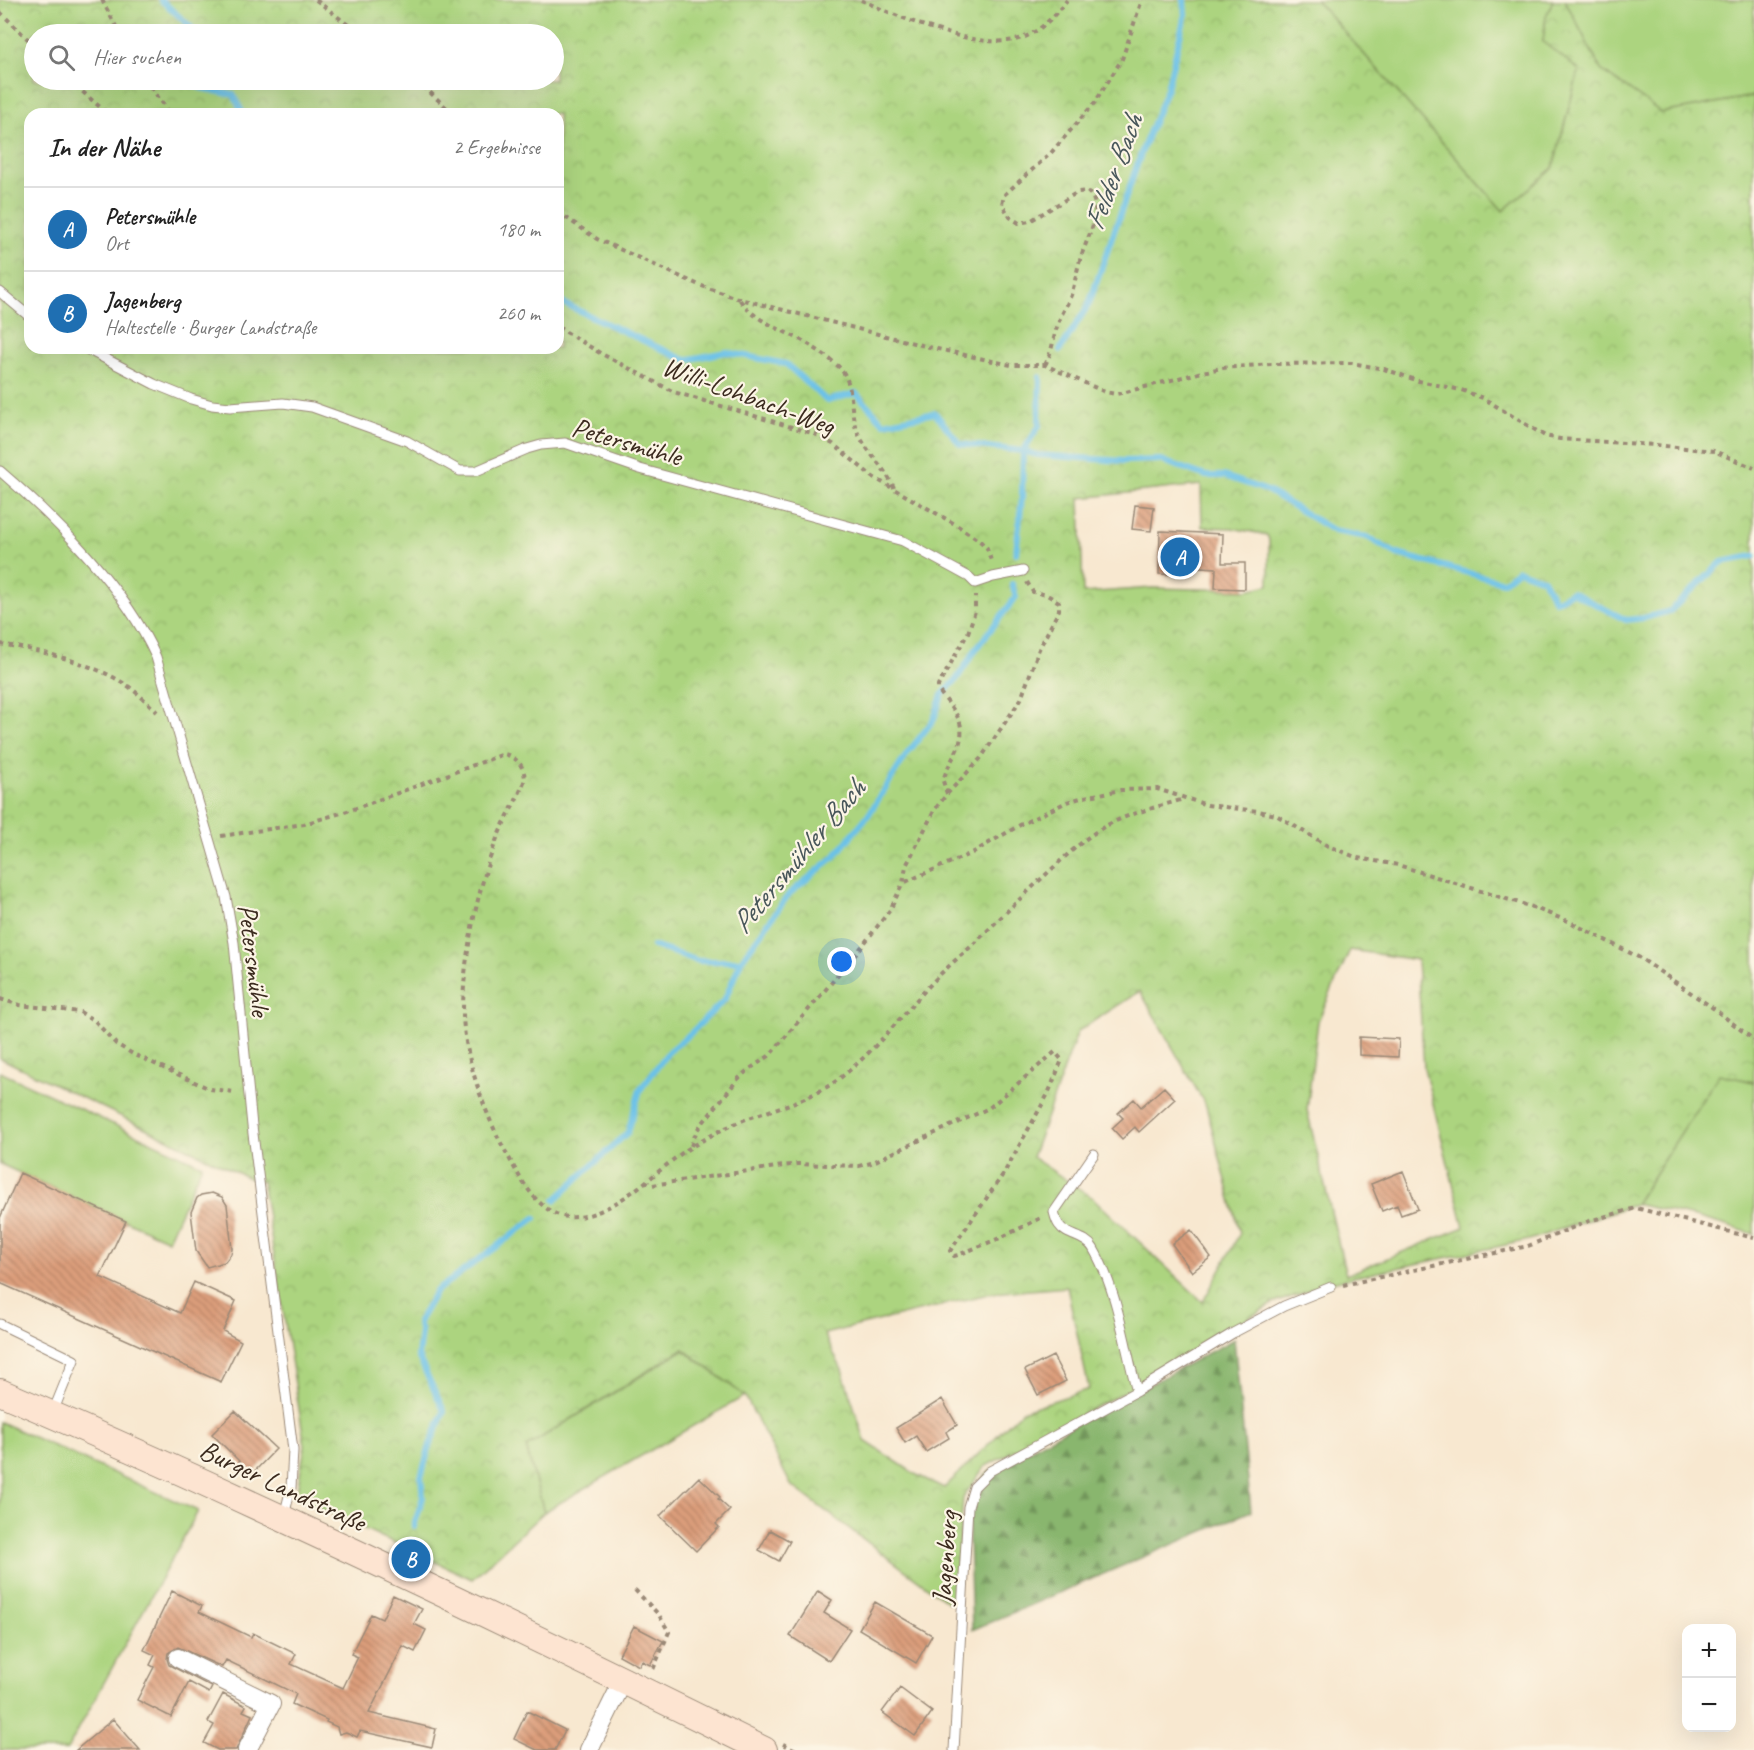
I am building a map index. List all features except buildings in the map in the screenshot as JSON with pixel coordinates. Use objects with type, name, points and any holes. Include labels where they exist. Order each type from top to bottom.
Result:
[{"type":"main road","name":"Burger Landstraße","points":[[0,1392],[283,1518],[540,1638],[764,1750]]},
{"type":"street","points":[[178,1658],[271,1704],[247,1750]]},
{"type":"street","points":[[589,1750],[623,1681]]},
{"type":"lane","points":[[0,292],[24,312]]},
{"type":"lane","name":"Petersmühle","points":[[96,354],[154,384],[212,405],[231,407],[283,403],[312,407],[407,441],[460,471],[476,471],[548,443],[565,443],[662,475],[903,541],[969,577],[975,583]]},
{"type":"lane","name":"Petersmühle","points":[[0,471],[46,514],[104,577],[134,615],[156,657],[226,897],[234,943],[248,1094],[293,1450],[291,1488],[283,1518]]},
{"type":"lane","points":[[975,583],[1023,571]]},
{"type":"lane","points":[[1094,1154],[1054,1212],[1059,1225],[1065,1231],[1086,1240],[1092,1246],[1103,1269],[1121,1323],[1137,1391]]},
{"type":"lane","name":"Jagenberg","points":[[954,1750],[968,1507],[974,1487],[990,1471],[1137,1391],[1264,1317],[1284,1306],[1331,1287]]},
{"type":"lane","points":[[0,1324],[74,1360],[52,1414]]},
{"type":"path","points":[[102,0],[115,24]]},
{"type":"path","points":[[316,0],[347,24]]},
{"type":"path","points":[[861,0],[956,35],[978,40],[1006,41],[1024,37],[1046,24],[1067,0]]},
{"type":"path","points":[[1045,365],[1054,344],[1058,322],[1072,294],[1083,252],[1090,238],[1095,214],[1094,201],[1092,195],[1087,191],[1078,192],[1030,221],[1019,223],[1010,217],[1002,204],[1004,195],[1050,154],[1095,101],[1122,59],[1142,0]]},
{"type":"path","points":[[0,12],[24,35]]},
{"type":"path","points":[[80,90],[101,108]]},
{"type":"path","points":[[153,90],[166,108]]},
{"type":"path","points":[[428,90],[447,108]]},
{"type":"path","points":[[564,216],[597,239],[699,285],[740,299],[933,348],[1011,364],[1045,365],[1105,392],[1116,394],[1222,368],[1270,364],[1352,363],[1384,369],[1484,398],[1545,436],[1714,451],[1754,468]]},
{"type":"path","points":[[740,299],[745,308],[812,347],[844,372],[857,431],[874,459],[889,476],[895,489]]},
{"type":"path","name":"Willi-Lohbach-Weg","points":[[564,331],[674,392],[815,434],[840,448],[873,477],[981,542],[991,555],[993,577]]},
{"type":"path","points":[[690,1148],[697,1130],[738,1079],[769,1056],[856,954],[890,910],[903,883],[906,866],[920,837],[947,794],[981,758],[1021,699],[1039,649],[1059,610],[1059,602],[1054,598],[1033,592],[1023,571]]},
{"type":"path","points":[[947,794],[942,781],[959,746],[962,726],[953,708],[938,690],[938,686],[971,625],[975,610],[975,583]]},
{"type":"path","points":[[0,644],[73,661],[115,679],[141,696],[178,735]]},
{"type":"path","points":[[208,838],[236,832],[286,828],[304,824],[351,810],[504,754],[516,760],[524,772],[525,779],[505,819],[487,867],[474,920],[466,970],[463,1014],[465,1038],[499,1140],[516,1170],[536,1198],[547,1208],[558,1215],[586,1216],[602,1211],[690,1148],[728,1126],[802,1101],[825,1089],[843,1076],[898,1023],[932,982],[1065,856],[1103,827],[1145,810],[1184,799]]},
{"type":"path","points":[[903,883],[972,853],[1052,808],[1084,797],[1121,790],[1157,789],[1206,805],[1276,815],[1328,846],[1358,858],[1398,864],[1532,907],[1570,922],[1640,958],[1713,1008],[1754,1040]]},
{"type":"path","points":[[0,999],[21,1005],[80,1012],[95,1021],[116,1044],[148,1062],[210,1089],[248,1094]]},
{"type":"path","points":[[645,1181],[652,1185],[797,1164],[860,1166],[872,1163],[989,1108],[1055,1052],[1062,1060],[1048,1094],[1004,1173],[950,1251],[954,1256],[958,1255],[1054,1212]]},
{"type":"path","points":[[1331,1287],[1528,1246],[1589,1221],[1636,1208],[1754,1238]]},
{"type":"path","points":[[635,1590],[659,1615],[669,1632],[649,1678]]},
{"type":"green space","points":[[0,0],[1316,0],[1503,211],[1553,168],[1579,70],[1543,42],[1546,17],[1553,0],[1565,0],[1601,70],[1662,113],[1754,96],[1754,1082],[1719,1074],[1635,1204],[1529,1240],[1336,1281],[1272,1304],[1124,1392],[984,1467],[963,1498],[955,1600],[949,1603],[791,1485],[745,1396],[683,1349],[526,1447],[544,1512],[472,1579],[296,1497],[305,1446],[262,1181],[255,1181],[0,1058]],"holes":[[[1201,485],[1202,527],[1232,528],[1267,535],[1269,585],[1247,590],[1152,588],[1083,593],[1080,498]],[[1350,950],[1417,960],[1424,1068],[1464,1227],[1346,1275],[1307,1110],[1318,1021]],[[1140,991],[1206,1106],[1240,1233],[1203,1302],[1093,1198],[1032,1157],[1078,1031]],[[1067,1287],[1089,1389],[1022,1411],[944,1488],[915,1474],[865,1441],[842,1370],[824,1334],[992,1293]]]},
{"type":"green space","points":[[1316,0],[1553,0],[1546,17],[1543,42],[1579,69],[1553,168],[1503,211]]},
{"type":"green space","points":[[1565,0],[1754,0],[1754,96],[1662,113],[1601,70]]},
{"type":"green space","points":[[0,1072],[202,1165],[168,1240],[0,1164]]},
{"type":"green space","points":[[1719,1073],[1754,1082],[1754,1234],[1699,1218],[1635,1204]]},
{"type":"green space","points":[[1234,1339],[1251,1511],[972,1630],[968,1507],[974,1487],[990,1471]]},
{"type":"green space","points":[[683,1350],[745,1396],[544,1512],[526,1447]]},
{"type":"green space","points":[[0,1422],[198,1511],[67,1750],[0,1750]]},
{"type":"waterway","points":[[161,0],[188,24]]},
{"type":"waterway","name":"Felder Bach","points":[[1060,350],[1089,304],[1143,148],[1167,88],[1185,16],[1184,0]]},
{"type":"waterway","points":[[210,90],[234,95],[240,108]]},
{"type":"waterway","points":[[564,304],[685,360],[726,352],[786,364],[827,401],[856,393],[884,423],[935,413],[960,444],[1023,451],[1038,455],[1123,461],[1160,460],[1206,476],[1224,476],[1268,491],[1334,531],[1367,537],[1397,554],[1503,582],[1518,570],[1543,579],[1555,601],[1572,592],[1626,620],[1670,611],[1722,562],[1754,556]]},
{"type":"waterway","name":"Petersmühler Bach","points":[[1016,553],[1022,497],[1023,451],[1039,426],[1040,377]]},
{"type":"waterway","name":"Petersmühler Bach","points":[[555,1200],[628,1132],[640,1090],[669,1051],[725,999],[741,961],[789,894],[834,857],[869,814],[907,754],[934,719],[942,695],[956,680],[978,646],[1016,597],[1012,584]]},
{"type":"waterway","points":[[653,946],[699,961],[741,961]]},
{"type":"waterway","name":"Petersmühler Bach","points":[[414,1526],[423,1497],[421,1477],[430,1445],[444,1411],[418,1356],[421,1332],[418,1322],[436,1291],[535,1218]]},
{"type":"place","name":"Petersmühle","points":[[1180,557]]},
{"type":"place","name":"Jagenberg","points":[[411,1559]]}]
